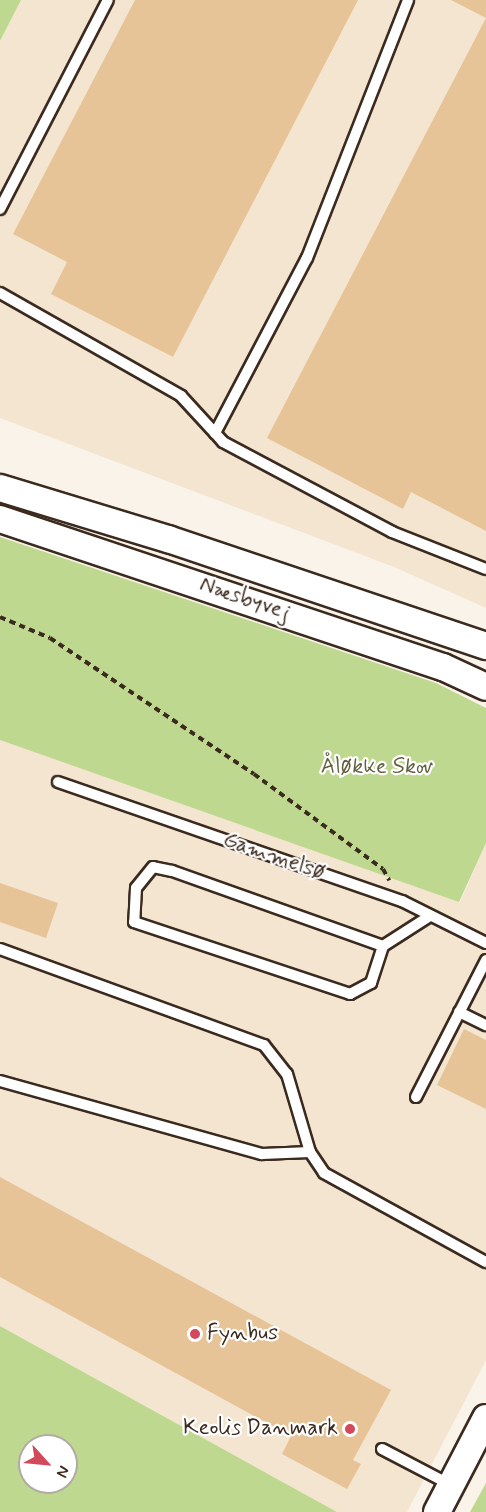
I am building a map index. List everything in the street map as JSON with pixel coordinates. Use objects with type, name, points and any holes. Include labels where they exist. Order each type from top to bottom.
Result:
[{"type":"street","name":"Næsbyvej","points":[[0,488],[257,568],[486,646]]},
{"type":"street","name":"Næsbyvej","points":[[0,519],[432,663],[486,687]]},
{"type":"street","points":[[437,1512],[486,1418]]},
{"type":"lane","points":[[0,209],[108,0]]},
{"type":"lane","points":[[215,433],[307,258],[408,0]]},
{"type":"lane","points":[[0,293],[181,396],[223,442],[392,532],[486,569]]},
{"type":"lane","name":"Gammelsø","points":[[58,782],[402,901],[486,943]]},
{"type":"lane","points":[[383,946],[172,871],[153,867],[136,888],[134,921],[350,994],[372,983],[383,946],[430,916]]},
{"type":"lane","points":[[0,949],[264,1045],[287,1074],[310,1152],[324,1173],[486,1262]]},
{"type":"lane","points":[[416,1097],[486,960]]},
{"type":"lane","points":[[459,1012],[486,1026]]},
{"type":"lane","points":[[0,1082],[262,1154],[310,1152]]},
{"type":"lane","points":[[382,1449],[451,1485]]},
{"type":"path","points":[[0,617],[50,638],[264,781],[383,870],[402,901]]},
{"type":"shaded area","points":[[21,0],[486,0],[486,608],[394,567],[0,418],[0,41]]},
{"type":"shaded area","points":[[0,740],[460,902],[486,843],[486,1360],[407,1512],[337,1512],[0,1326]]},
{"type":"green space","points":[[0,0],[21,0],[0,41]]},
{"type":"green space","name":"Åløkke Skov","points":[[0,537],[436,683],[486,708],[486,843],[459,902],[0,740]]},
{"type":"green space","points":[[0,1326],[337,1512],[0,1512]]},
{"type":"green space","points":[[486,1483],[486,1512],[470,1512]]},
{"type":"building","points":[[135,0],[358,0],[173,357],[51,294],[67,262],[13,234]]},
{"type":"building","points":[[451,0],[486,0],[486,18]]},
{"type":"building","points":[[486,18],[486,531],[411,492],[403,509],[267,438]]},
{"type":"building","points":[[0,883],[58,903],[46,938],[0,922]]},
{"type":"building","points":[[464,1029],[486,1040],[486,1109],[437,1085]]},
{"type":"building","name":"Fynbus","points":[[0,1177],[391,1390],[353,1460],[361,1464],[347,1489],[282,1454],[291,1436],[0,1277]]},
{"type":"place","name":"Fynbus","points":[[195,1334]]},
{"type":"place","name":"Keolis Danmark","points":[[350,1429]]}]
